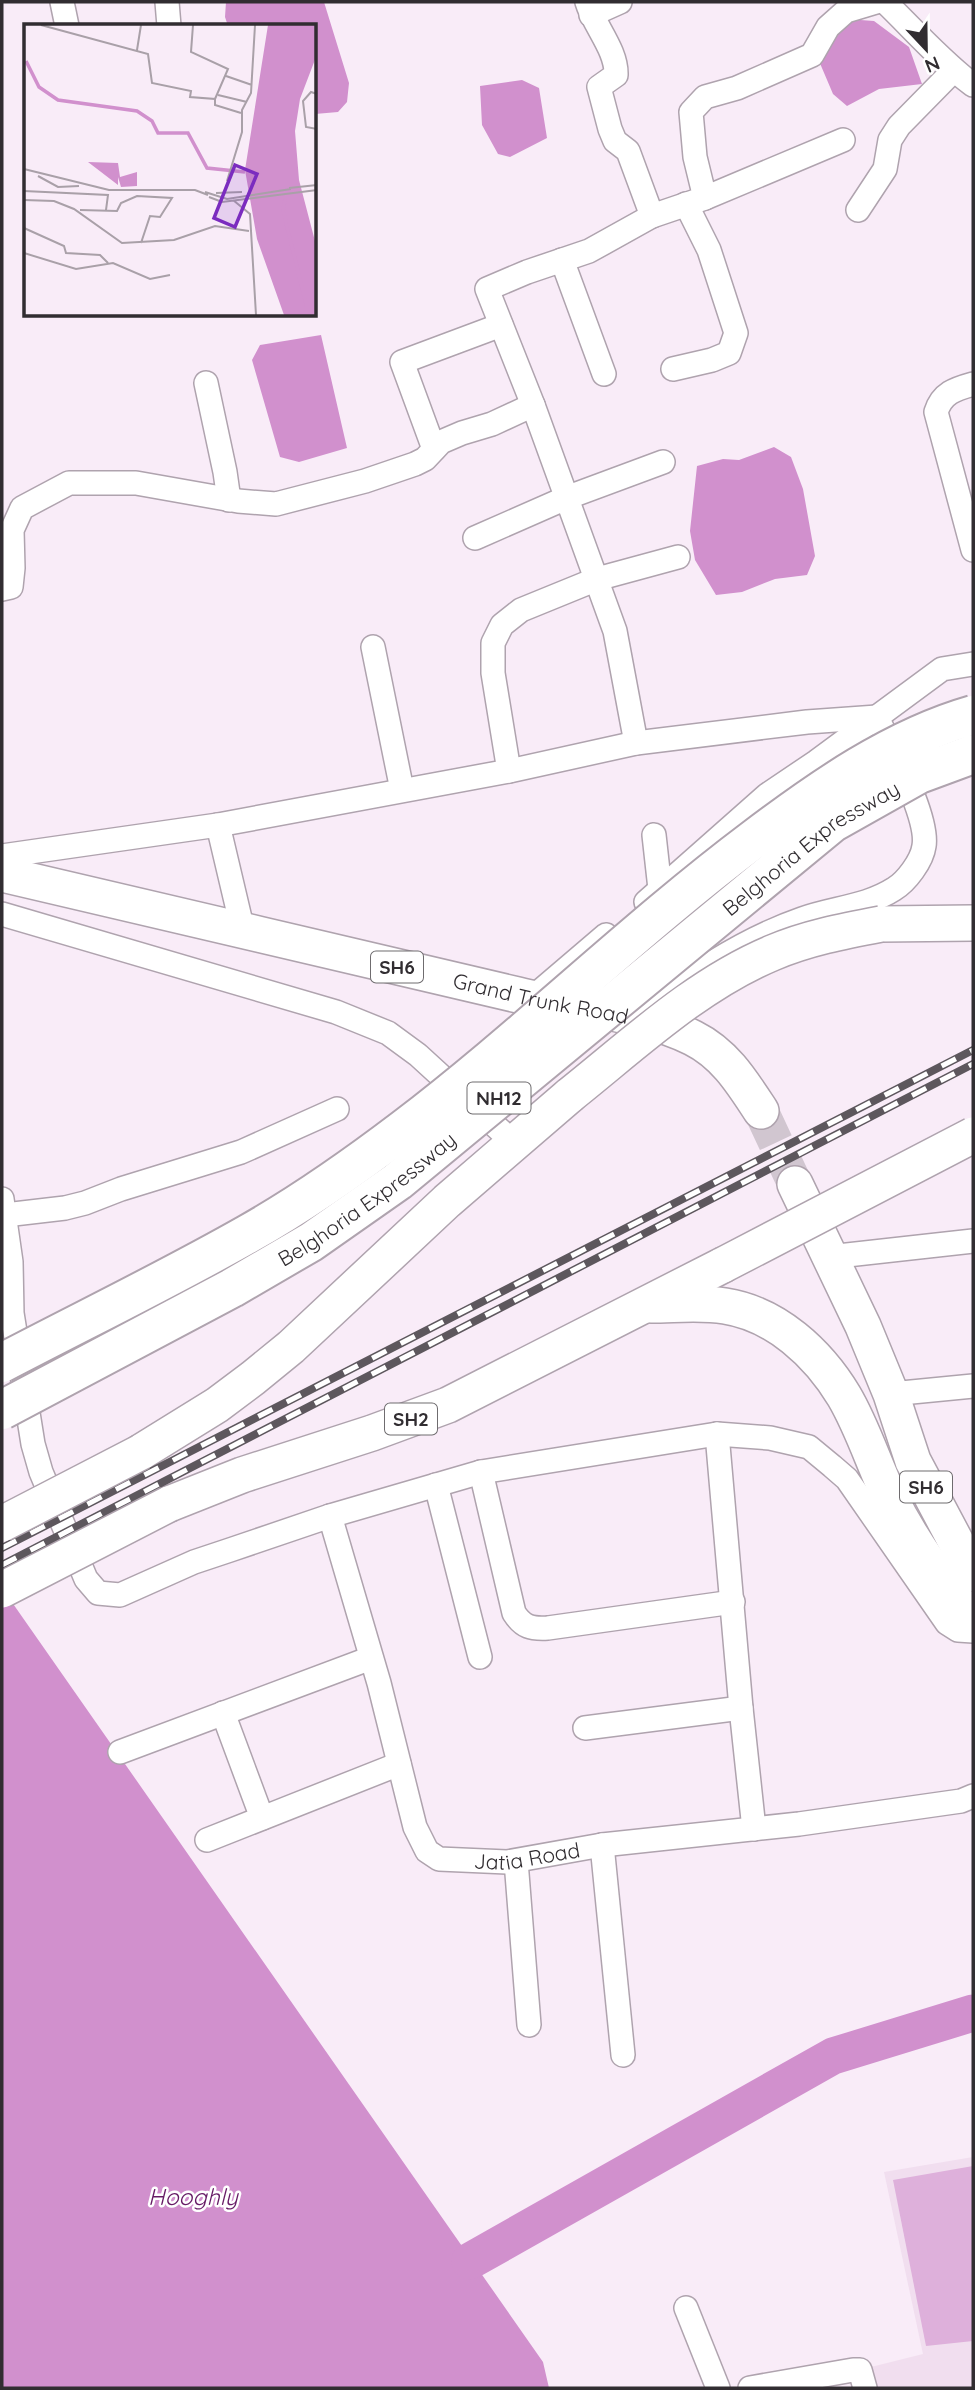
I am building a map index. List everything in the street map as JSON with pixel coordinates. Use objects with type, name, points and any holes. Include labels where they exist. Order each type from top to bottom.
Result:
[{"type":"highway","name":"Belghoria Expressway","points":[[2,1363],[248,1234],[334,1181],[500,1054],[644,927],[812,795],[887,751],[952,721],[973,715]]},
{"type":"highway","name":"Belghoria Expressway","points":[[2,1410],[232,1288],[311,1242],[398,1181],[832,823],[919,774],[973,754]]},
{"type":"main road","name":"Grand Trunk Road","points":[[2,874],[531,999],[666,1027],[719,1055],[739,1077],[761,1111]]},
{"type":"main road","points":[[2,1524],[141,1452],[217,1405],[253,1378],[447,1201],[570,1095],[692,998],[740,968],[773,952],[816,937],[881,923],[973,923]]},
{"type":"main road","points":[[640,1305],[723,1265],[973,1135]]},
{"type":"main road","name":"SH6","points":[[795,1184],[863,1326],[891,1394],[914,1461],[973,1574]]},
{"type":"main road","points":[[640,1305],[724,1306],[748,1311],[775,1324],[799,1342],[825,1368],[845,1398],[891,1500],[915,1544],[973,1622]]},
{"type":"main road","name":"SH2","points":[[2,1590],[169,1504],[243,1475],[448,1405],[640,1305]]},
{"type":"street","points":[[62,2],[66,24]]},
{"type":"street","points":[[167,2],[169,24]]},
{"type":"street","points":[[621,2],[589,8],[617,65],[616,75],[599,88],[610,129],[615,141],[628,151],[652,216]]},
{"type":"street","points":[[673,369],[712,360],[729,352],[736,333],[695,201],[691,112],[705,97],[737,88],[812,55],[828,27],[846,11],[876,2]]},
{"type":"street","points":[[884,2],[973,85]]},
{"type":"street","points":[[858,210],[885,169],[890,140],[899,125],[954,70]]},
{"type":"street","points":[[636,743],[615,631],[533,405],[487,289],[589,251],[652,216],[843,140]]},
{"type":"street","points":[[562,260],[604,374]]},
{"type":"street","points":[[434,450],[402,362],[501,324]]},
{"type":"street","points":[[206,383],[229,499]]},
{"type":"street","points":[[973,384],[957,388],[939,401],[936,412],[973,550]]},
{"type":"street","points":[[2,589],[11,587],[12,530],[22,509],[69,483],[136,483],[229,499],[276,503],[378,477],[415,464],[441,442],[492,424],[533,405]]},
{"type":"street","points":[[475,538],[566,498],[663,462]]},
{"type":"street","points":[[509,771],[493,673],[493,643],[502,625],[521,610],[597,579],[678,557]]},
{"type":"street","points":[[373,647],[402,790]]},
{"type":"street","points":[[531,999],[767,795],[942,668],[973,664]]},
{"type":"street","points":[[2,856],[218,825],[509,771],[636,743],[807,722],[877,717]]},
{"type":"street","points":[[632,1019],[680,982],[755,939],[802,919],[866,903],[895,888],[914,869],[924,848],[924,826],[877,717]]},
{"type":"street","points":[[218,825],[243,931]]},
{"type":"street","points":[[654,835],[660,889]]},
{"type":"street","points":[[2,914],[336,1012],[388,1033],[418,1055],[514,1143]]},
{"type":"street","points":[[337,1109],[241,1152],[121,1189],[85,1203],[52,1210],[4,1207],[11,1262],[12,1313],[33,1444],[41,1472],[86,1579],[98,1593],[120,1595],[194,1562],[330,1516],[481,1472],[717,1434],[770,1438],[809,1447],[848,1479],[947,1623],[958,1630],[973,1631]]},
{"type":"street","points":[[829,1257],[973,1241]]},
{"type":"street","points":[[891,1394],[973,1386]]},
{"type":"street","points":[[717,1434],[754,1829]]},
{"type":"street","points":[[481,1472],[514,1613],[521,1624],[529,1628],[548,1628],[733,1602]]},
{"type":"street","points":[[436,1485],[480,1657]]},
{"type":"street","name":"Jatia Road","points":[[330,1516],[371,1658],[415,1827],[427,1851],[439,1859],[516,1861],[602,1845],[754,1829],[961,1801],[973,1796]]},
{"type":"street","points":[[120,1752],[371,1658]]},
{"type":"street","points":[[585,1728],[741,1708]]},
{"type":"street","points":[[223,1713],[262,1818]]},
{"type":"street","points":[[206,1840],[399,1764]]},
{"type":"street","points":[[602,1845],[623,2055]]},
{"type":"street","points":[[516,1861],[530,2025]]},
{"type":"street","points":[[686,2308],[718,2388]]},
{"type":"street","points":[[750,2388],[860,2370],[865,2388]]},
{"type":"shaded area","points":[[973,2157],[973,2388],[868,2388],[863,2369],[923,2354],[884,2172]]},
{"type":"shaded area","points":[[973,2166],[973,2341],[926,2346],[893,2180]]},
{"type":"water","points":[[226,2],[324,2],[349,83],[347,102],[338,112],[317,114],[317,24],[227,24]]},
{"type":"water","points":[[847,19],[874,21],[909,47],[922,84],[879,89],[847,106],[833,94],[819,61]]},
{"type":"water","points":[[522,80],[539,88],[547,138],[510,157],[498,154],[482,125],[480,86]]},
{"type":"water","points":[[321,335],[347,448],[299,462],[280,457],[252,360],[260,345]]},
{"type":"water","points":[[774,447],[791,457],[803,489],[815,556],[807,575],[775,579],[742,592],[716,595],[695,560],[690,531],[697,466],[723,459],[739,460]]},
{"type":"water","name":"Hooghly","points":[[2,1588],[543,2362],[549,2388],[2,2388]]},
{"type":"waterway","points":[[470,2261],[833,2056],[973,2013]]},
{"type":"tunnel","points":[[761,1111],[795,1184]]},
{"type":"railway","points":[[2,1548],[973,1050]]},
{"type":"railway","points":[[2,1565],[973,1064]]}]
